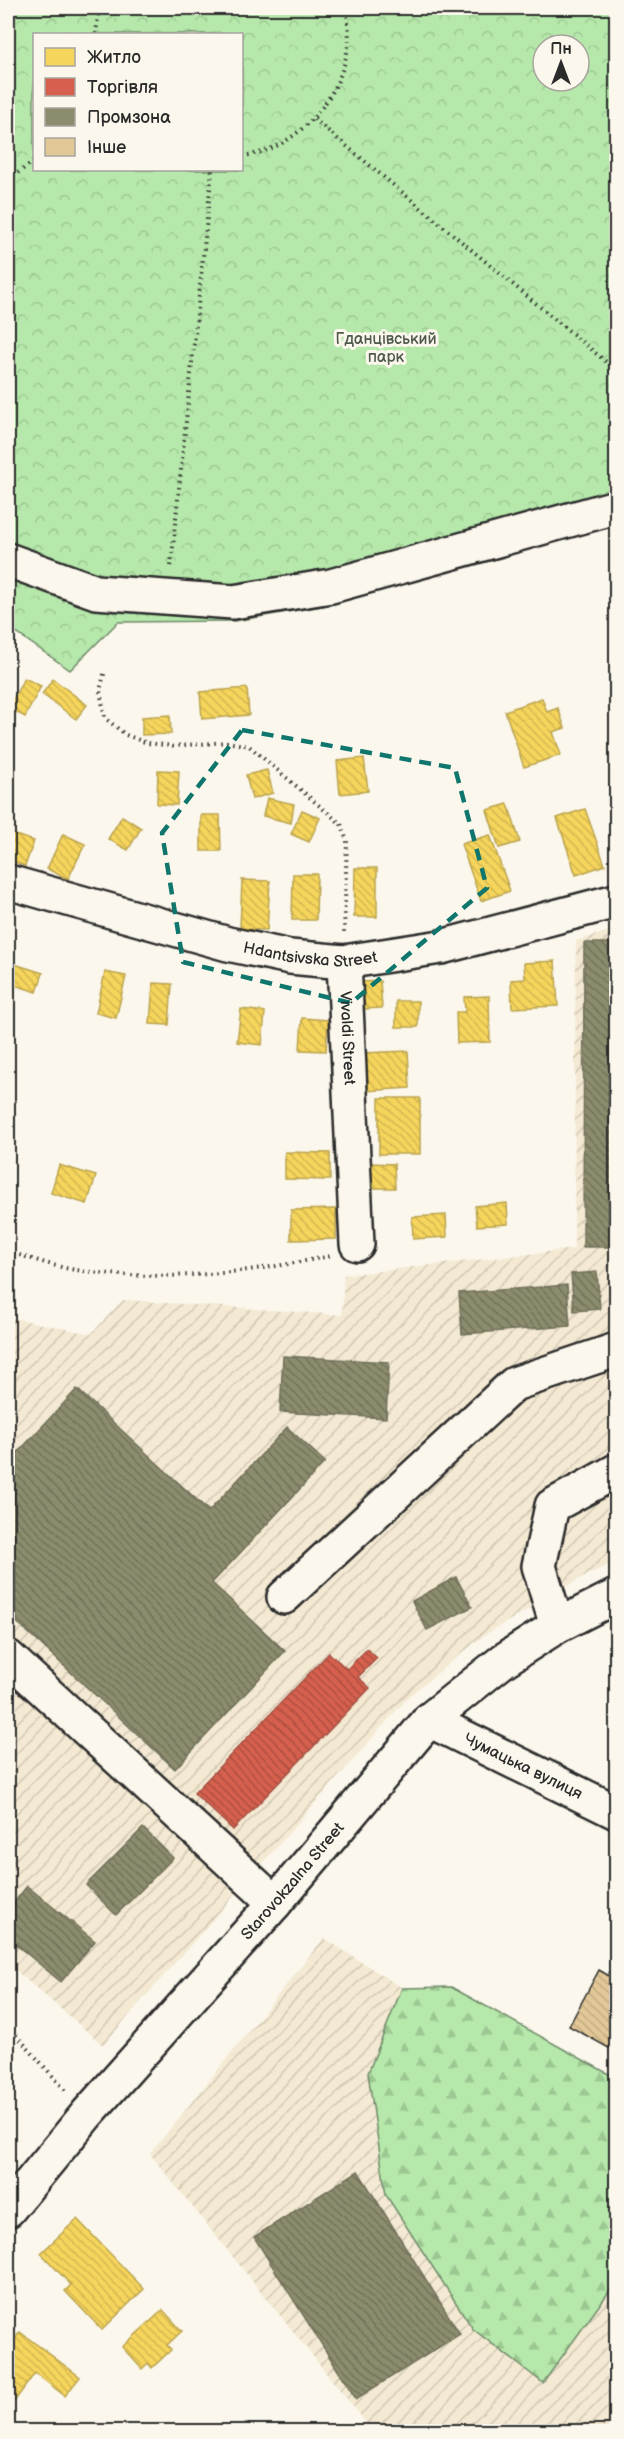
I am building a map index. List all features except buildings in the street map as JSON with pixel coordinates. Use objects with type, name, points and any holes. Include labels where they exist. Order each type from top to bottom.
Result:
[{"type":"main road","points":[[8,560],[96,592],[233,602],[331,586],[616,507]]},
{"type":"main road","name":"Hdantsivska Street","points":[[8,882],[228,944],[290,957],[344,963],[441,946],[616,901]]},
{"type":"main road","name":"Vivaldi Street","points":[[344,963],[357,1244]]},
{"type":"main road","points":[[284,1597],[514,1384],[616,1350]]},
{"type":"main road","points":[[556,1626],[539,1566],[552,1506],[616,1471]]},
{"type":"main road","name":"Starovokzalna Street","points":[[8,2210],[87,2114],[275,1903],[429,1720],[504,1659],[556,1626],[616,1596]]},
{"type":"main road","points":[[8,1657],[275,1903]]},
{"type":"main road","name":"Чумацька вулиця","points":[[429,1720],[616,1812]]},
{"type":"path","points":[[96,33],[99,8]]},
{"type":"path","points":[[243,156],[285,142],[314,119],[336,88],[347,52],[346,10],[358,8]]},
{"type":"path","points":[[314,119],[616,370]]},
{"type":"path","points":[[8,180],[33,162]]},
{"type":"path","points":[[167,598],[212,171]]},
{"type":"path","points":[[104,674],[100,691],[105,718],[126,735],[158,745],[227,742],[249,746],[340,824],[346,840],[344,963]]},
{"type":"path","points":[[8,1252],[69,1269],[152,1277],[238,1272],[344,1253],[357,1244]]},
{"type":"path","points":[[8,2026],[87,2114]]},
{"type":"highlighted area","points":[[242,730],[455,768],[487,888],[351,1003],[183,962],[162,833]]},
{"type":"shaded area","points":[[616,929],[616,1562],[588,1574],[486,1634],[410,1695],[103,2045],[8,1964],[8,1317],[91,1334],[123,1300],[342,1315],[344,1275],[574,1249],[576,941]]},
{"type":"shaded area","points":[[324,1938],[402,1988],[368,2073],[543,2383],[616,2282],[616,2431],[373,2431],[150,2154]]},
{"type":"green space","name":"Гданцівський парк","points":[[8,8],[616,8],[616,523],[334,604],[235,621],[118,622],[70,670],[8,627]]},
{"type":"green space","points":[[451,1987],[616,2078],[616,2282],[543,2383],[473,2329],[386,2195],[368,2073],[402,1988]]}]
